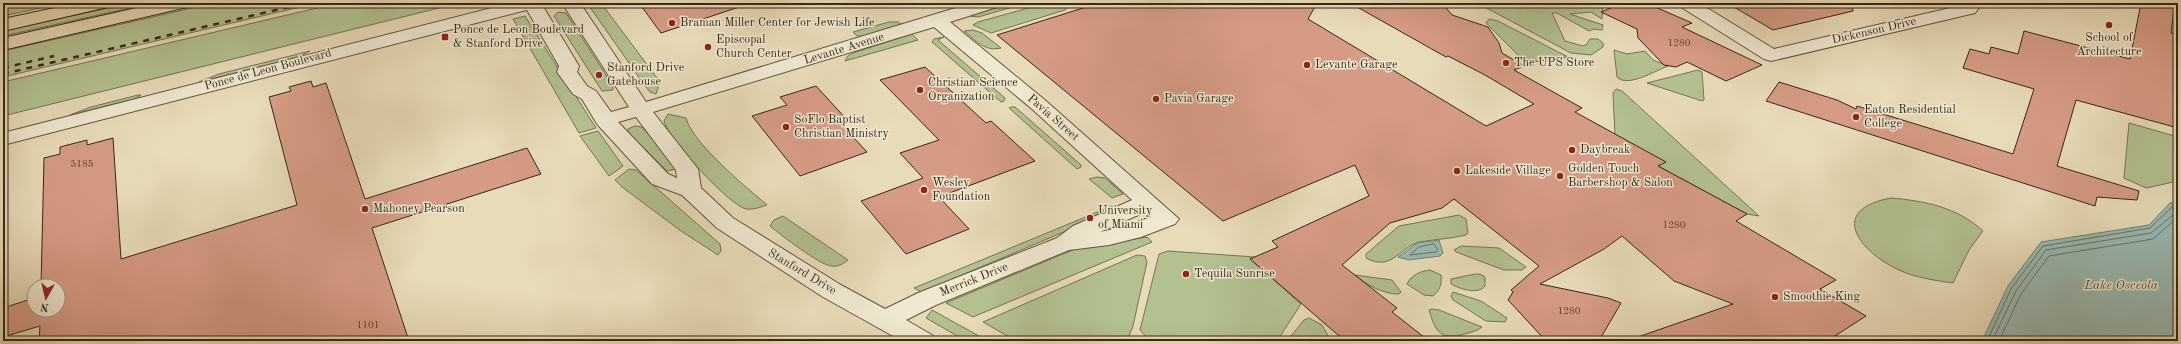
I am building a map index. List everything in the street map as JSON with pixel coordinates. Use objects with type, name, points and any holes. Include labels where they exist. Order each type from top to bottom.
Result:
[{"type":"highway","points":[[3,25],[102,3]]},
{"type":"highway","points":[[3,44],[183,3]]},
{"type":"street","name":"Ponce de Leon Boulevard","points":[[3,139],[159,91],[484,3]]},
{"type":"street","name":"Ponce de Leon Boulevard","points":[[3,124],[159,91],[532,3]]},
{"type":"street","name":"Stanford Drive","points":[[532,3],[569,66],[581,70],[593,86],[589,95],[604,120],[660,179],[690,190],[734,229],[832,291],[923,341]]},
{"type":"street","points":[[571,3],[641,110],[687,169],[690,190]]},
{"type":"street","name":"Levante Avenue","points":[[604,120],[991,3]]},
{"type":"street","name":"Dickenson Drive","points":[[1686,3],[1771,55],[1969,9],[1972,5],[1970,3]]},
{"type":"street","name":"Pavia Street","points":[[937,20],[1039,105],[1167,219]]},
{"type":"street","name":"Merrick Drive","points":[[884,320],[927,299],[1065,243],[1081,231],[1148,202]]},
{"type":"street","name":"Merrick Drive","points":[[1065,243],[1109,238],[1133,232],[1167,219]]},
{"type":"green space","points":[[3,3],[64,3],[3,16]]},
{"type":"green space","points":[[131,3],[153,3],[3,36],[3,31]]},
{"type":"green space","points":[[214,3],[317,3],[3,77],[3,51]]},
{"type":"green space","points":[[338,3],[459,3],[3,116],[3,82]]},
{"type":"green space","points":[[587,3],[601,3],[660,82],[656,94],[650,92],[643,83]]},
{"type":"green space","points":[[1010,3],[1027,3],[978,17],[970,16]]},
{"type":"green space","points":[[1046,3],[1072,3],[1065,10],[991,33],[973,25],[978,22]]},
{"type":"green space","points":[[1477,3],[1505,3],[1527,8],[1555,3],[1603,3],[1602,19],[1591,12],[1570,14],[1603,25],[1602,30],[1594,29],[1589,31],[1557,13],[1552,13],[1565,41],[1583,46],[1586,45],[1590,39],[1598,39],[1603,43],[1603,47],[1591,55],[1571,53]]},
{"type":"green space","points":[[558,12],[566,13],[613,86],[613,90],[602,91],[554,16]]},
{"type":"green space","points":[[525,16],[596,128],[579,133],[513,19]]},
{"type":"green space","points":[[1489,19],[1498,21],[1568,57],[1533,62],[1524,61],[1486,23]]},
{"type":"green space","points":[[889,22],[898,22],[903,25],[864,36],[857,36],[853,32]]},
{"type":"green space","points":[[973,30],[982,33],[1001,48],[995,49],[985,47],[964,31]]},
{"type":"green space","points":[[912,34],[918,40],[845,61],[848,56],[853,53]]},
{"type":"green space","points":[[944,37],[938,40],[1005,98],[1004,101],[1001,102],[932,42],[934,39]]},
{"type":"green space","points":[[1614,50],[1627,54],[1645,51],[1653,60],[1668,66],[1641,78],[1627,81],[1622,80],[1617,77]]},
{"type":"green space","points":[[310,51],[296,58],[199,82],[219,74]]},
{"type":"green space","points":[[1698,70],[1702,72],[1704,100],[1702,101],[1647,83]]},
{"type":"green space","points":[[1616,89],[1622,91],[1759,216],[1747,214],[1658,166],[1615,135],[1613,93]]},
{"type":"green space","points":[[141,95],[134,99],[70,115],[91,107]]},
{"type":"green space","points":[[1015,107],[1022,113],[1081,165],[1081,167],[1077,169],[1009,108]]},
{"type":"green space","points":[[668,114],[686,118],[699,140],[709,152],[767,205],[754,209],[746,209],[738,205],[727,196],[700,170],[676,142],[664,121]]},
{"type":"green space","points":[[2129,123],[2178,137],[2178,181],[2146,188],[2124,178]]},
{"type":"green space","points":[[635,126],[642,127],[677,167],[676,169],[667,171],[628,132],[628,129]]},
{"type":"green space","points":[[598,131],[623,166],[609,176],[580,136]]},
{"type":"green space","points":[[629,169],[636,170],[720,244],[721,251],[718,255],[681,231],[622,187],[615,180]]},
{"type":"green space","points":[[1097,177],[1105,178],[1123,194],[1112,198],[1089,179]]},
{"type":"green space","points":[[1891,198],[1928,203],[1940,207],[1962,216],[1983,231],[1969,250],[1953,283],[1921,278],[1898,270],[1878,258],[1859,238],[1855,228],[1855,219],[1861,210],[1873,203]]},
{"type":"green space","points":[[1112,206],[1113,211],[922,292],[914,288]]},
{"type":"green space","points":[[1459,215],[1466,219],[1468,233],[1466,235],[1419,242],[1395,257],[1383,262],[1375,262],[1366,258],[1366,254],[1399,226]]},
{"type":"green space","points":[[783,216],[848,260],[836,266],[831,266],[818,261],[770,226],[774,220]]},
{"type":"green space","points":[[1147,237],[1152,242],[973,317],[946,303],[1075,249]]},
{"type":"green space","points":[[1461,246],[1499,248],[1526,267],[1522,270],[1504,270],[1454,250]]},
{"type":"green space","points":[[1168,251],[1255,257],[1250,259],[1301,304],[1277,341],[1149,340],[1140,330],[1159,254]]},
{"type":"green space","points":[[1137,255],[1145,256],[1147,262],[1133,326],[1127,341],[1016,341],[983,322]]},
{"type":"green space","points":[[1430,270],[1441,275],[1440,287],[1433,296],[1424,295],[1407,284],[1411,278],[1417,274]]},
{"type":"green space","points":[[1480,274],[1485,277],[1485,286],[1482,289],[1474,291],[1459,288],[1451,284],[1451,279]]},
{"type":"green space","points":[[1355,275],[1392,280],[1401,292],[1399,294],[1393,294],[1381,291]]},
{"type":"green space","points":[[1453,292],[1481,301],[1507,318],[1505,322],[1486,321],[1453,300],[1451,296]]},
{"type":"green space","points":[[932,310],[988,341],[966,341],[926,318]]},
{"type":"green space","points":[[1429,310],[1439,310],[1482,327],[1457,336],[1444,335],[1440,333],[1434,324]]},
{"type":"green space","points":[[1309,318],[1322,325],[1331,341],[1287,341],[1304,320]]},
{"type":"water","name":"Lake Osceola","points":[[2178,202],[2178,341],[1982,341],[2008,286],[2041,242],[2149,225],[2170,203]]},
{"type":"water","points":[[1439,240],[1443,253],[1440,256],[1409,260],[1398,257],[1417,243]]},
{"type":"building","name":"Braman Miller Center for Jewish Life","points":[[639,3],[739,3],[739,7],[661,33]]},
{"type":"building","points":[[1099,3],[1317,3],[1308,19],[1486,126],[1534,104],[1485,75],[1448,56],[1446,57],[1350,3],[1442,3],[1452,15],[1488,27],[1499,43],[1502,53],[1524,66],[1514,70],[1582,108],[1575,112],[1666,162],[1658,166],[1747,214],[1736,221],[1836,280],[1820,289],[1866,316],[1827,341],[1635,341],[1635,338],[1733,304],[1674,281],[1622,236],[1604,249],[1540,284],[1608,298],[1621,303],[1599,341],[1546,341],[1508,300],[1513,292],[1511,290],[1539,266],[1454,199],[1442,208],[1390,223],[1342,265],[1397,308],[1392,312],[1429,341],[1345,341],[1250,259],[1278,247],[1272,241],[1369,196],[1355,165],[1223,221],[997,35]]},
{"type":"building","points":[[1623,3],[1646,3],[1692,23],[1682,27],[1762,65],[1726,81],[1687,62],[1676,67],[1664,65],[1638,38],[1637,29],[1601,12]]},
{"type":"building","points":[[1727,3],[1852,3],[1853,11],[1773,30]]},
{"type":"building","name":"Eaton Residential College","points":[[2141,3],[2175,3],[2171,33],[2178,35],[2178,128],[2076,100],[2057,166],[2139,191],[2137,200],[2097,197],[2095,206],[1766,101],[1779,82],[1837,100],[1856,109],[1857,106],[2013,154],[2034,89],[1963,68],[1970,49],[1989,54],[1991,47],[2018,54],[2024,31],[2130,59]]},
{"type":"building","name":"Wesley Foundation","points":[[925,67],[986,123],[991,121],[1035,161],[939,197],[969,229],[906,254],[861,201],[923,178],[900,153],[939,140],[880,80]]},
{"type":"building","name":"Mahoney Pearson","points":[[311,81],[313,87],[326,83],[365,199],[527,148],[541,174],[372,228],[409,341],[39,341],[40,326],[3,337],[3,308],[26,301],[26,318],[66,318],[66,278],[41,278],[44,158],[60,154],[60,147],[87,140],[87,145],[113,138],[121,259],[297,205],[269,97],[291,91],[289,87]]},
{"type":"building","name":"SoFlo Baptist Christian Ministry","points":[[816,86],[849,122],[841,124],[867,152],[800,176],[752,116],[787,105],[780,97]]},
{"type":"railway","points":[[3,74],[306,3]]},
{"type":"railway","points":[[3,68],[54,56]]},
{"type":"place","name":"Braman Miller Center for Jewish Life","points":[[672,23]]},
{"type":"place","name":"School of Architecture","points":[[2109,25]]},
{"type":"place","name":"Ponce de Leon Boulevard & Stanford Drive","points":[[445,37]]},
{"type":"place","name":"Episcopal Church Center","points":[[708,47]]},
{"type":"place","name":"The UPS Store","points":[[1506,63]]},
{"type":"place","name":"Levante Garage","points":[[1307,65]]},
{"type":"place","name":"Stanford Drive Gatehouse","points":[[599,75]]},
{"type":"place","name":"Christian Science Organization","points":[[920,90]]},
{"type":"place","name":"Pavia Garage","points":[[1156,99]]},
{"type":"place","name":"Eaton Residential College","points":[[1856,117]]},
{"type":"place","name":"SoFlo Baptist Christian Ministry","points":[[786,127]]},
{"type":"place","name":"Daybreak","points":[[1572,150]]},
{"type":"place","name":"Lakeside Village","points":[[1457,171]]},
{"type":"place","name":"Golden Touch Barbershop & Salon","points":[[1560,176]]},
{"type":"place","name":"Wesley Foundation","points":[[924,190]]},
{"type":"place","name":"Mahoney Pearson","points":[[365,209]]},
{"type":"place","name":"University of Miami","points":[[1090,218]]},
{"type":"place","name":"Tequila Sunrise","points":[[1186,274]]},
{"type":"place","name":"Smoothie King","points":[[1775,297]]}]
